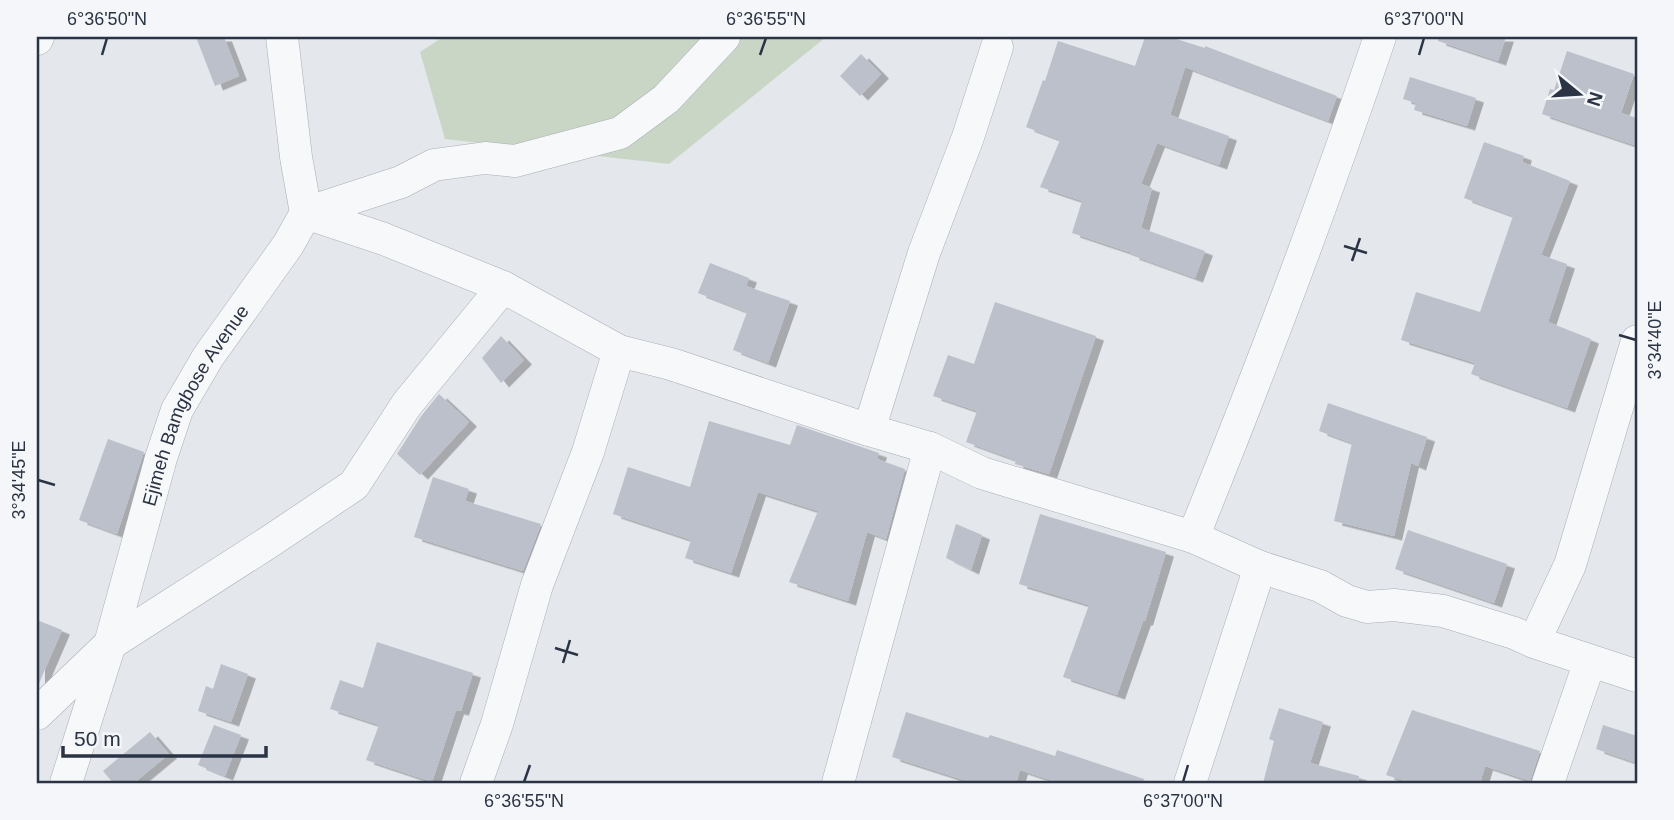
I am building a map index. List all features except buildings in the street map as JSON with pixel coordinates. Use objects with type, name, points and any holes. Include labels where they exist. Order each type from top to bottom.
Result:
[{"type":"street","points":[[282,37],[296,158],[306,213]]},
{"type":"street","points":[[306,213],[401,183],[434,165],[485,158],[515,161],[620,133],[666,99],[724,37]]},
{"type":"street","points":[[1193,537],[1334,173],[1380,37]]},
{"type":"street","points":[[869,430],[924,253],[968,137],[997,47]]},
{"type":"street","points":[[306,213],[384,239],[503,287],[619,351],[671,364],[930,448],[982,473],[1193,537],[1260,567],[1320,586],[1367,607],[1394,605],[1443,611],[1637,676]]},
{"type":"street","name":"Ejimeh Bamgbose Avenue","points":[[66,783],[110,644],[161,458],[177,410],[208,357],[288,245],[306,213]]},
{"type":"street","points":[[37,714],[110,644],[354,485],[407,404],[503,287]]},
{"type":"street","points":[[1534,642],[1570,565],[1637,341]]},
{"type":"street","points":[[476,783],[497,724],[537,585],[587,452],[619,351]]},
{"type":"street","points":[[838,783],[930,448]]},
{"type":"street","points":[[1190,783],[1260,567]]},
{"type":"street","points":[[1548,783],[1590,661]]},
{"type":"green space","points":[[443,37],[826,37],[669,164],[445,139],[420,52]]}]
